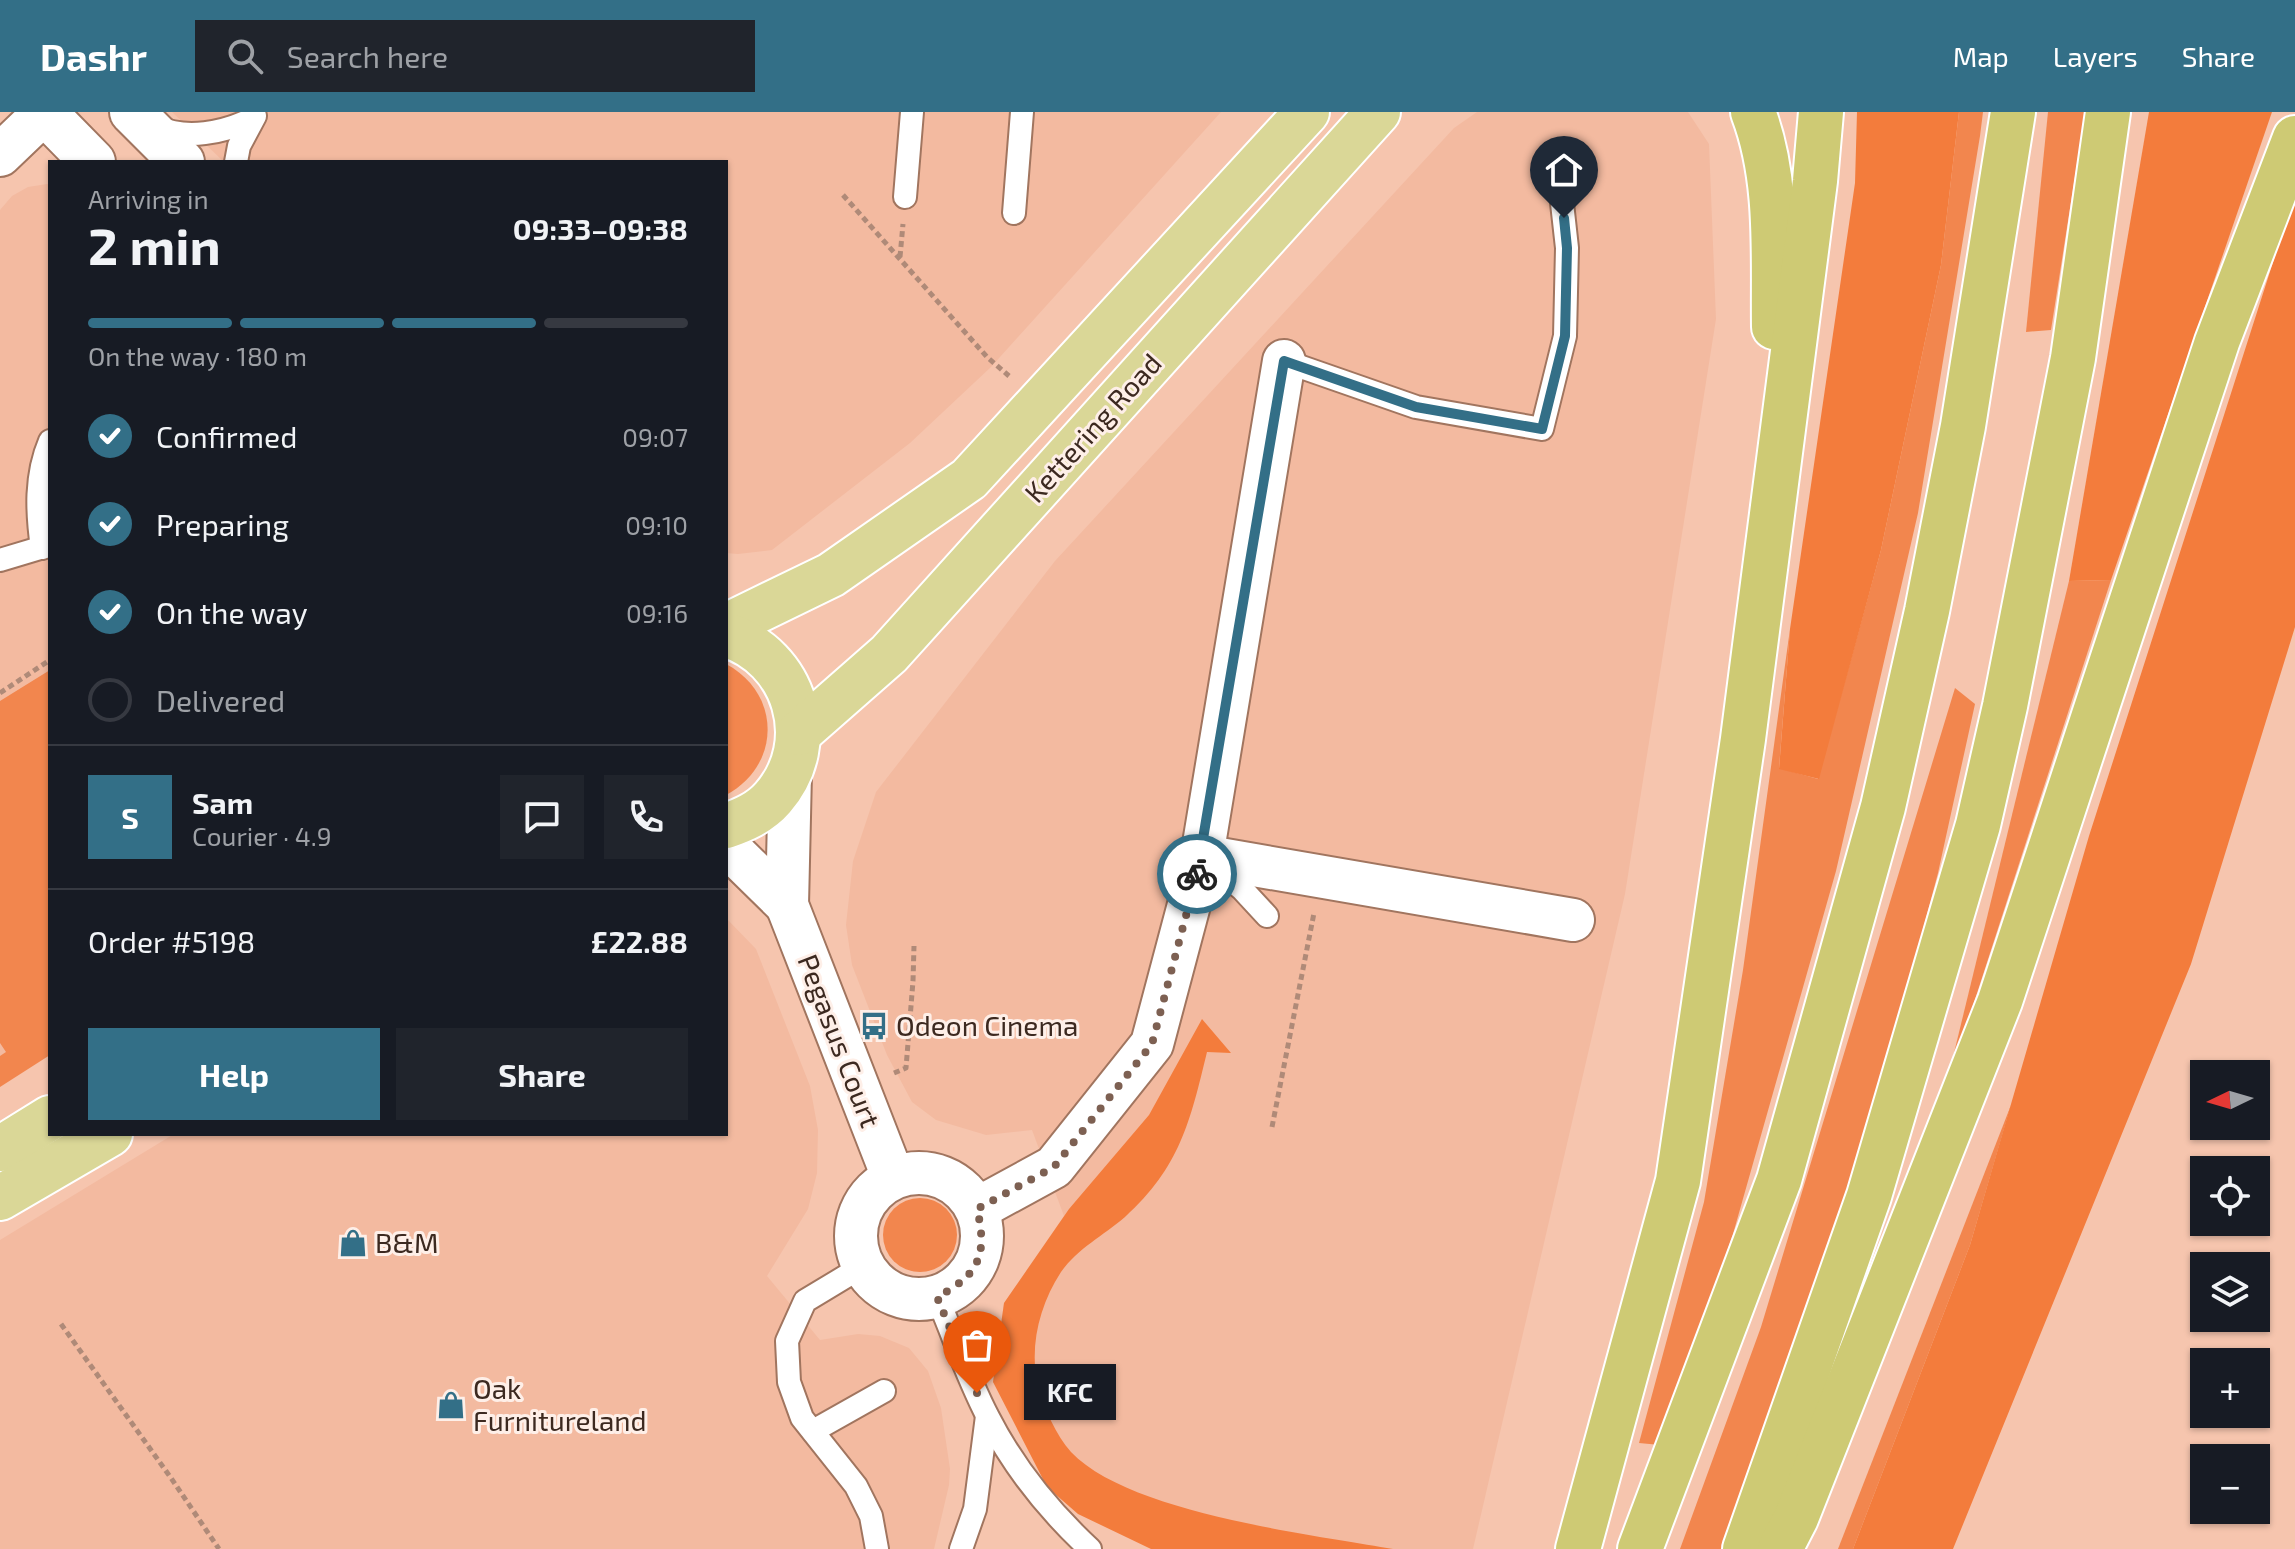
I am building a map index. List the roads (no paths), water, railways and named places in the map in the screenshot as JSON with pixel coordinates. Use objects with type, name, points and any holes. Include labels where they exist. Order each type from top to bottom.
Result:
[{"type":"highway","points":[[1753,112],[1762,136],[1771,181],[1776,489]]},
{"type":"highway","points":[[1578,1549],[1678,1181],[1741,755],[1815,181],[1821,112]]},
{"type":"highway","points":[[1640,1549],[1779,1180],[1883,807],[1927,611],[1963,426],[2013,112]]},
{"type":"highway","points":[[1745,1549],[1869,1196],[1978,825],[2005,706],[2073,358],[2108,112]]},
{"type":"highway","points":[[1780,1549],[1796,1518],[2000,1001],[2217,342],[2295,138]]},
{"type":"main road","name":"Kettering Road","points":[[728,625],[831,575],[969,479],[1307,112]]},
{"type":"main road","name":"Kettering Road","points":[[728,825],[749,818],[772,799],[794,753],[889,654],[1378,112]]},
{"type":"main road","points":[[728,636],[743,640],[766,656],[785,678],[796,705],[794,753]]},
{"type":"main road","points":[[0,1149],[48,1119]]},
{"type":"main road","points":[[0,1198],[107,1136]]},
{"type":"street","points":[[0,155],[45,112],[91,160]]},
{"type":"street","points":[[137,117],[180,160]]},
{"type":"street","points":[[977,1209],[1054,1167],[1152,1044],[1202,856],[1284,361]]},
{"type":"street","name":"Pegasus Court","points":[[794,753],[787,905],[893,1177]]},
{"type":"street","name":"Pegasus Court","points":[[728,850],[787,905]]},
{"type":"street","points":[[1202,856],[1573,920]]},
{"type":"street","points":[[917,1172],[942,1176],[963,1189],[977,1209],[983,1236],[977,1262],[962,1284],[937,1297],[916,1300],[895,1295],[876,1283],[863,1266],[856,1241],[859,1215],[872,1192],[893,1177],[917,1172]]},
{"type":"lane","points":[[905,197],[912,112]]},
{"type":"lane","points":[[1014,213],[1022,112]]},
{"type":"lane","points":[[137,117],[168,132],[195,134],[235,127],[255,116]]},
{"type":"lane","points":[[236,160],[239,146],[255,116]]},
{"type":"lane","points":[[1284,361],[1416,407],[1542,429],[1565,336],[1567,248],[1557,158]]},
{"type":"lane","points":[[0,560],[46,546],[37,509],[43,457],[48,446]]},
{"type":"lane","points":[[1202,856],[1242,889],[1267,916]]},
{"type":"lane","points":[[863,1266],[805,1301],[787,1341],[789,1382],[802,1418],[856,1486],[871,1516],[877,1549]]},
{"type":"lane","points":[[937,1297],[987,1416],[1023,1475],[1058,1520],[1090,1549]]},
{"type":"lane","points":[[813,1431],[884,1391]]},
{"type":"lane","points":[[961,1549],[975,1509],[987,1416]]},
{"type":"place","name":"Odeon Cinema","points":[[874,1026]]},
{"type":"place","name":"B&M","points":[[353,1243]]},
{"type":"place","name":"KFC","points":[[977,1393]]},
{"type":"place","name":"Oak Furnitureland","points":[[451,1405]]}]
